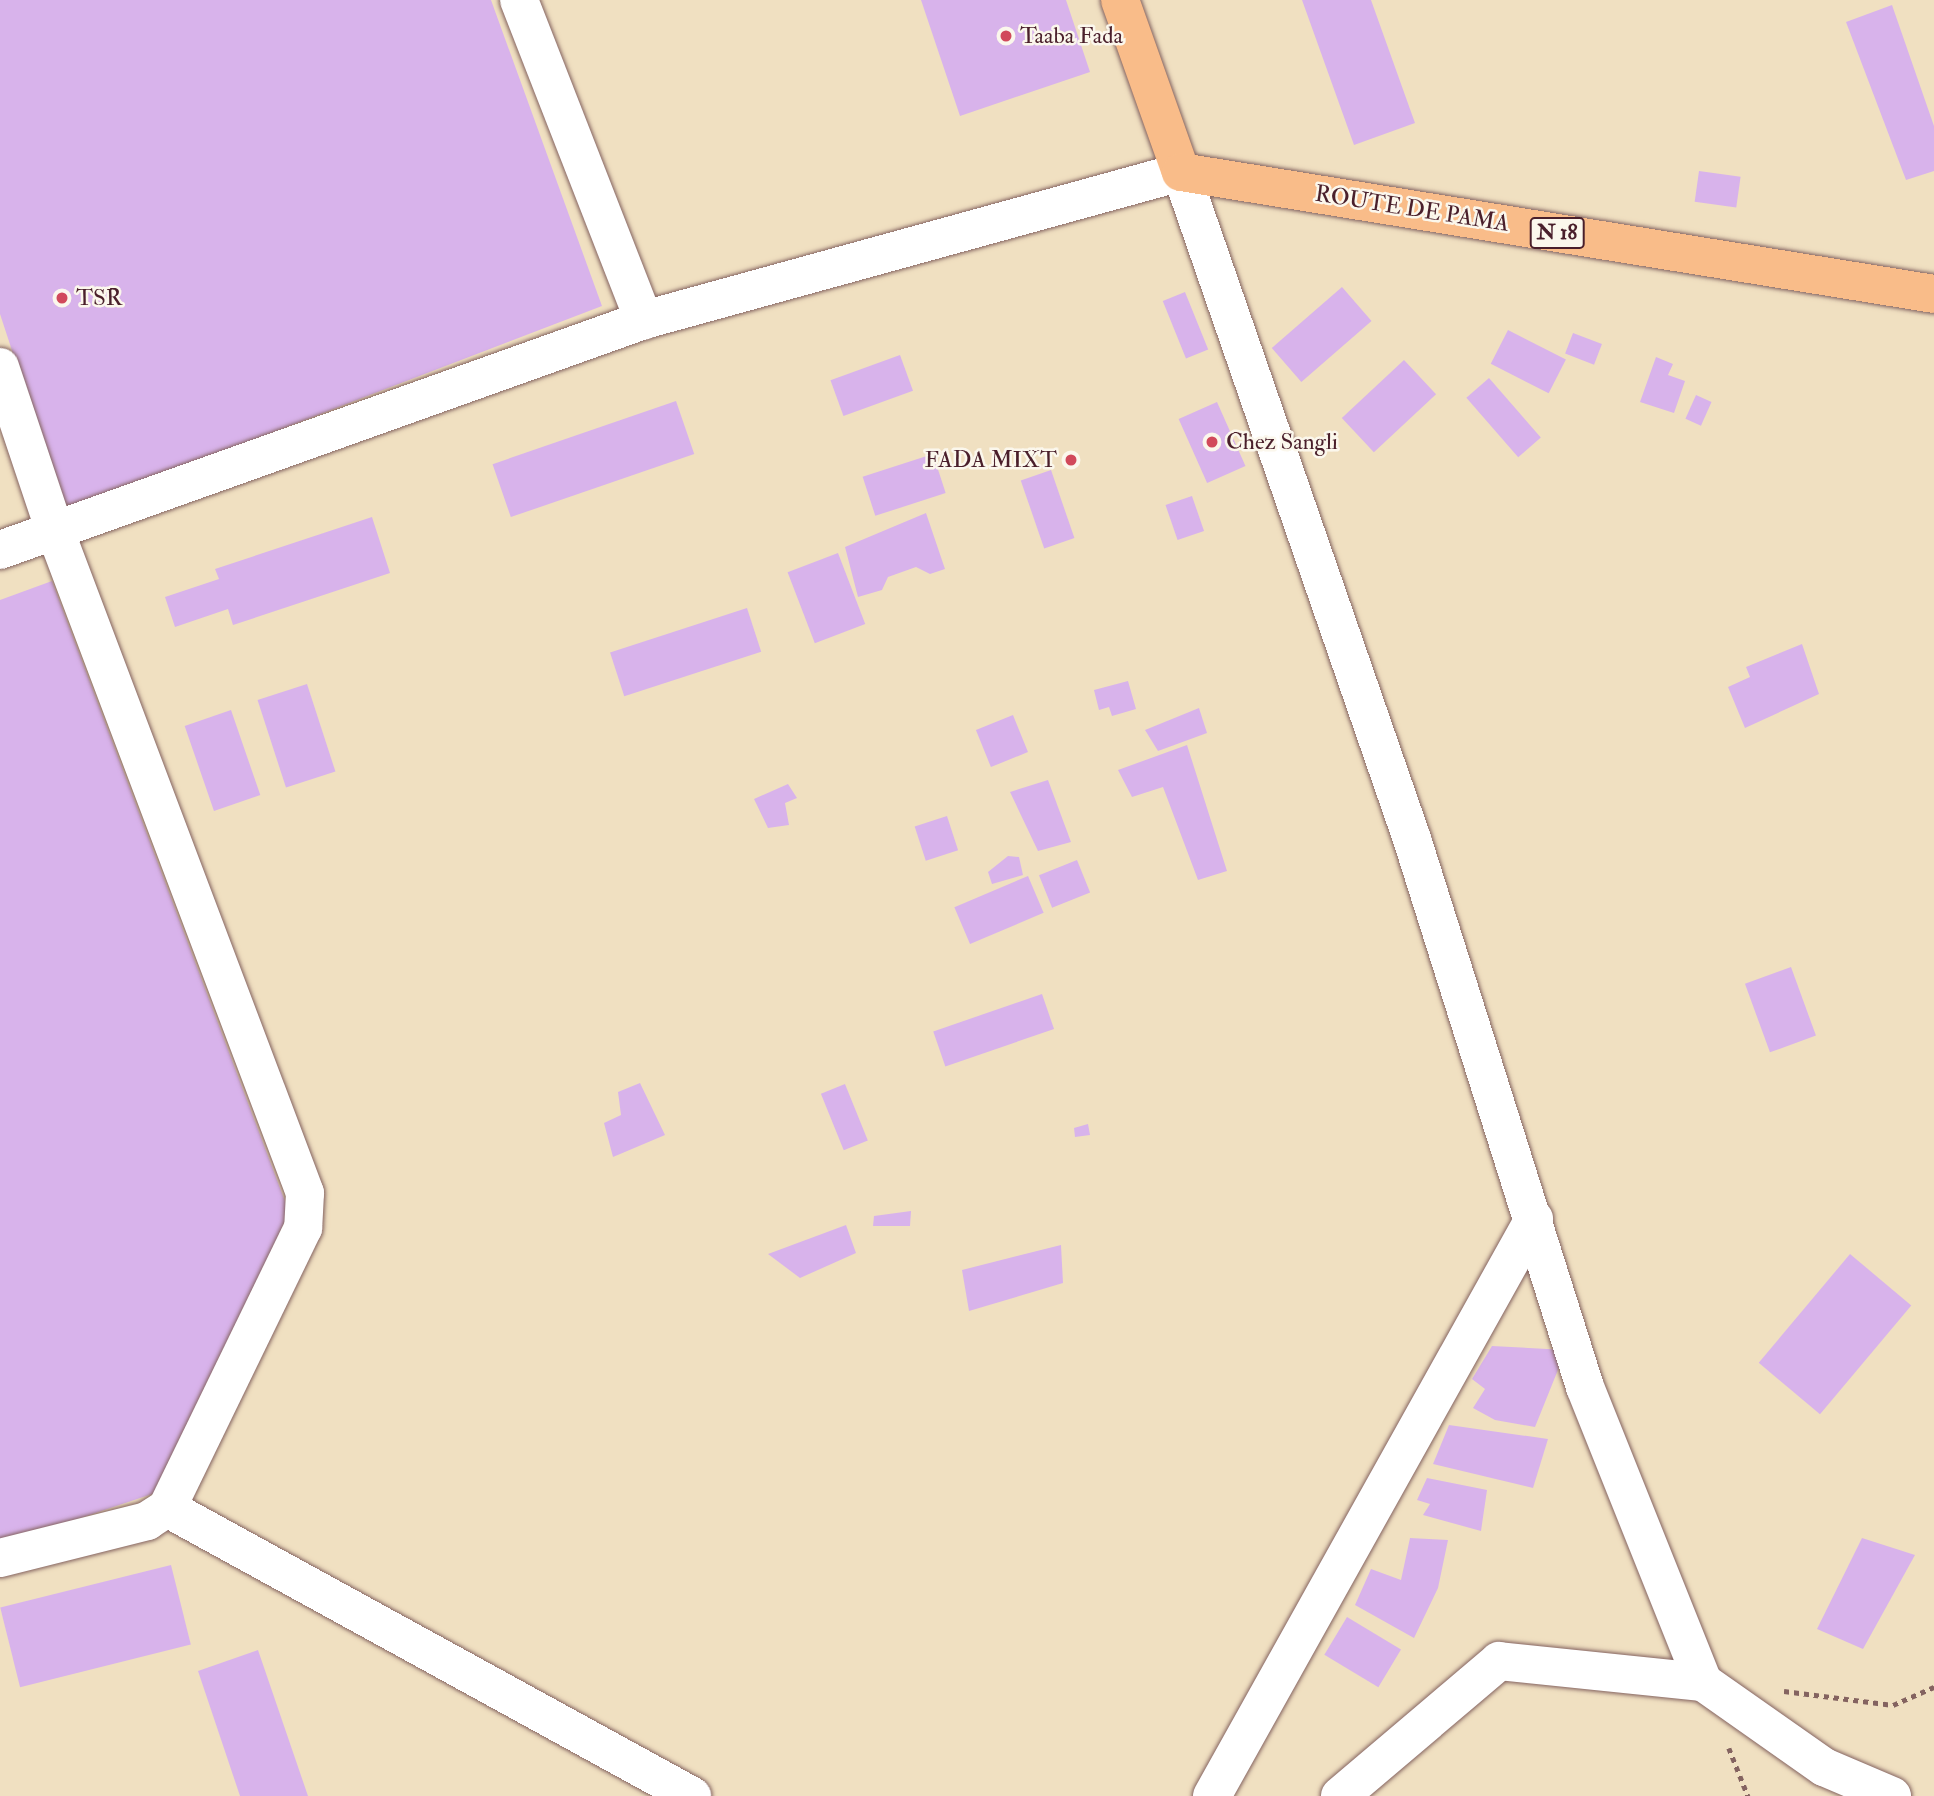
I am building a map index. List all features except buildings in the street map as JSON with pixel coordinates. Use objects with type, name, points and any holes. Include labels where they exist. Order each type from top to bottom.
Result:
[{"type":"highway","points":[[1120,0],[1181,172]]},
{"type":"highway","name":"ROUTE DE PAMA","points":[[1181,172],[1934,294]]},
{"type":"street","points":[[519,0],[644,320]]},
{"type":"street","points":[[0,550],[54,528],[644,320],[1181,172],[1407,826],[1534,1219],[1585,1387],[1703,1682]]},
{"type":"street","points":[[0,367],[54,528],[306,1203],[303,1228],[167,1508],[148,1521],[0,1558]]},
{"type":"street","points":[[1212,1796],[1534,1219]]},
{"type":"street","points":[[167,1508],[692,1796]]},
{"type":"street","points":[[1340,1796],[1499,1661],[1703,1682],[1824,1767],[1892,1796]]},
{"type":"path","points":[[1771,1690],[1893,1705],[1934,1687]]},
{"type":"place","name":"Taaba Fada","points":[[1006,36]]},
{"type":"place","name":"TSR","points":[[62,298]]},
{"type":"place","name":"Chez Sangli","points":[[1212,442]]},
{"type":"place","name":"FADA MIXT","points":[[1071,460]]}]
